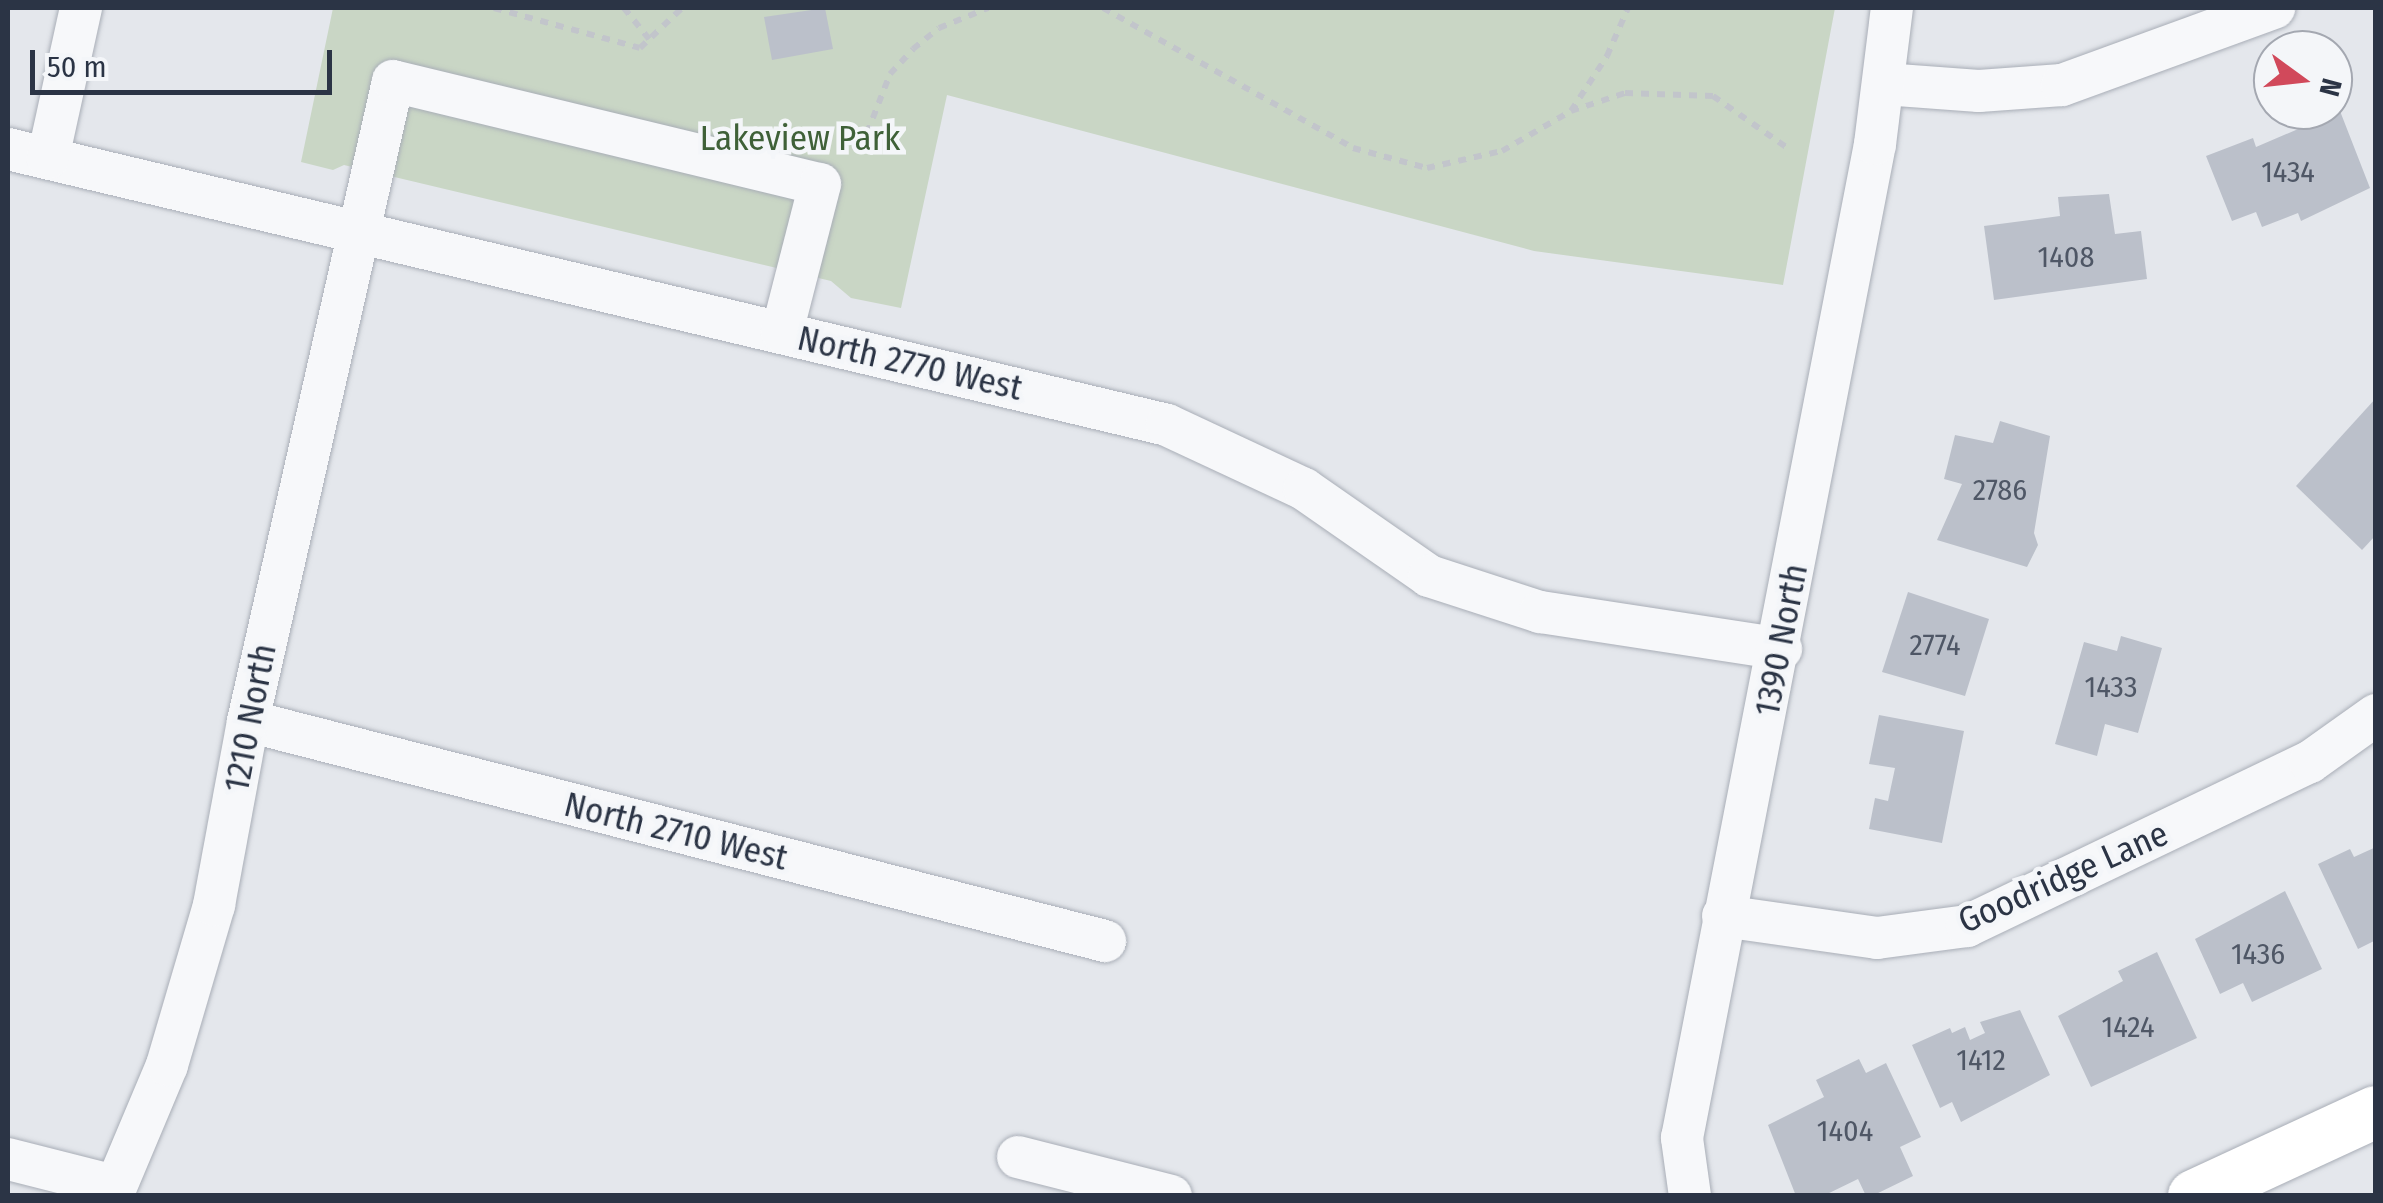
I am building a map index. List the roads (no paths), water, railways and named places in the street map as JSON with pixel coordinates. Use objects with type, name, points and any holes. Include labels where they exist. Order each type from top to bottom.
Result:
[{"type":"main road","points":[[2194,1196],[2376,1112]]},
{"type":"street","points":[[28,153],[81,8]]},
{"type":"street","name":"1390 North","points":[[1690,1196],[1682,1138],[1723,916],[1781,649],[1884,84],[1892,8]]},
{"type":"street","points":[[1884,84],[1979,91],[2062,85],[2274,8]]},
{"type":"street","name":"1210 North","points":[[113,1191],[167,1065],[214,905],[248,721],[355,230],[392,82],[820,184],[782,332]]},
{"type":"street","name":"North 2770 West","points":[[28,153],[1168,425],[1304,489],[1428,576],[1540,612],[1781,649]]},
{"type":"street","name":"Goodridge Lane","points":[[1723,916],[1877,938],[1967,926],[2310,762],[2376,715]]},
{"type":"street","name":"North 2710 West","points":[[248,721],[1105,941]]},
{"type":"street","points":[[1018,1157],[1171,1196]]},
{"type":"street","points":[[8,1159],[113,1191]]},
{"type":"park label","name":"Lakeview Park","points":[[800,138]]}]
